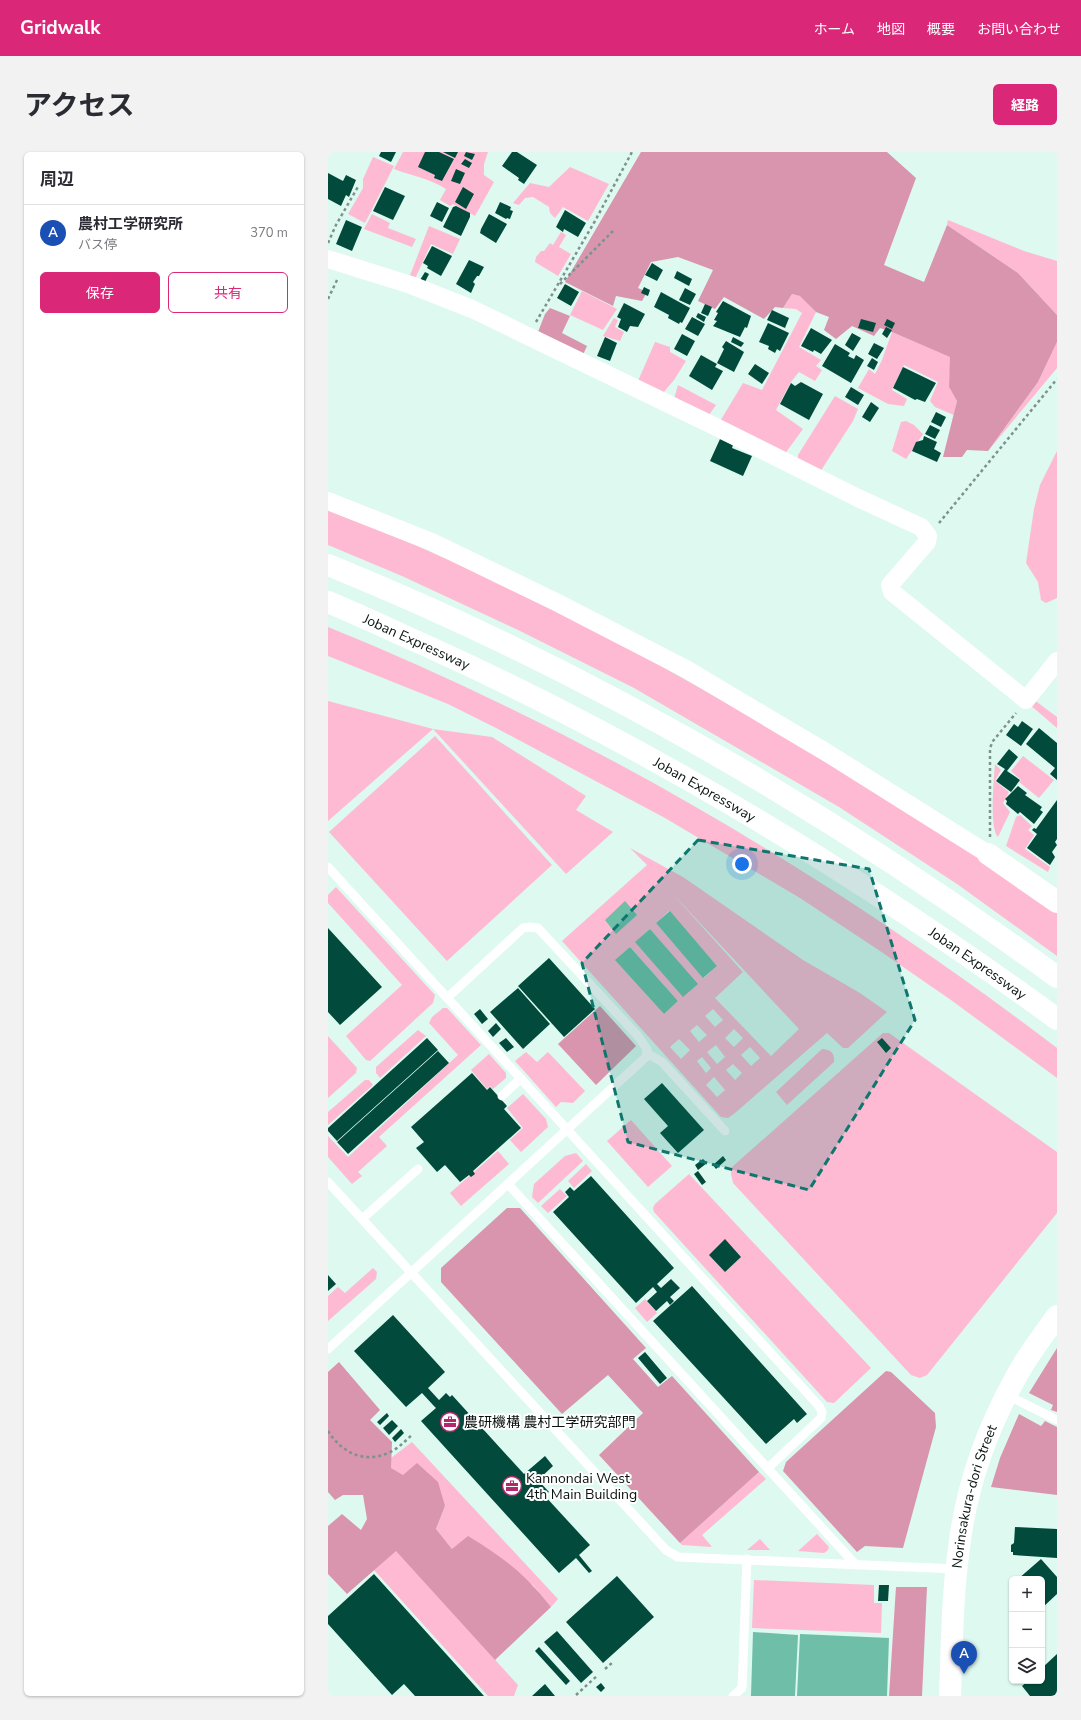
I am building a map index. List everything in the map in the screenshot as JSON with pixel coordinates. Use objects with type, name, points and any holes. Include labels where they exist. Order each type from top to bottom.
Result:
[{"type":"main road","points":[[328,565],[478,632],[578,680],[762,781],[907,872],[1057,977]]},
{"type":"main road","name":"Joban Expressway","points":[[328,602],[466,664],[535,697],[658,762],[765,823],[884,898],[1057,1019]]},
{"type":"main road","points":[[988,854],[1057,902]]},
{"type":"main road","name":"Norinsakura-dori Street","points":[[950,1696],[956,1569],[968,1498],[980,1456],[995,1419],[1031,1353],[1057,1316]]},
{"type":"street","points":[[328,259],[346,263],[411,285],[465,306],[922,528],[928,536],[927,542],[890,585],[892,592],[1026,700],[1057,662]]},
{"type":"street","points":[[328,501],[432,542],[558,603],[686,669],[829,754],[988,854]]},
{"type":"lane","points":[[328,867],[819,1406],[822,1412],[821,1418],[768,1468]]},
{"type":"lane","points":[[328,1349],[642,1063],[647,1053],[647,1049],[637,1035],[538,928],[523,928],[447,998]]},
{"type":"lane","points":[[647,1053],[662,1062],[726,1131]]},
{"type":"lane","points":[[502,1096],[520,1079]]},
{"type":"lane","points":[[362,1219],[418,1169]]},
{"type":"lane","points":[[328,1182],[666,1550],[678,1557],[956,1569]]},
{"type":"lane","points":[[508,1184],[856,1565]]},
{"type":"lane","points":[[1007,1395],[1057,1420]]},
{"type":"lane","points":[[733,1696],[742,1688],[748,1559]]},
{"type":"path","points":[[527,337],[595,221],[632,152]]},
{"type":"path","points":[[328,244],[336,226],[359,185]]},
{"type":"path","points":[[556,287],[613,231]]},
{"type":"path","points":[[328,299],[346,263]]},
{"type":"path","points":[[928,536],[1057,379]]},
{"type":"path","points":[[988,854],[990,837],[990,748],[993,741],[1026,700]]},
{"type":"path","points":[[328,1431],[334,1441],[345,1450],[364,1457],[389,1453],[413,1434]]},
{"type":"path","points":[[605,1669],[613,1662]]},
{"type":"path","points":[[576,1695],[598,1676]]},
{"type":"highlighted area","points":[[698,840],[869,869],[915,1020],[809,1190],[628,1142],[582,963]]},
{"type":"shaded area","points":[[403,152],[488,152],[484,164],[484,175],[494,182],[475,216],[453,204],[450,206],[440,200],[446,189],[440,185],[394,169]]},
{"type":"shaded area","points":[[641,152],[887,152],[916,178],[884,265],[924,282],[947,225],[1018,273],[1057,315],[1057,342],[1038,382],[988,451],[967,450],[962,457],[943,457],[957,401],[949,387],[950,357],[880,328],[874,336],[852,326],[836,339],[824,330],[829,317],[816,312],[800,296],[792,294],[783,308],[775,307],[764,319],[724,297],[715,309],[698,301],[713,270],[678,257],[651,262],[638,288],[647,292],[642,301],[616,296],[613,306],[565,282]]},
{"type":"shaded area","points":[[373,157],[394,166],[365,223],[348,214],[363,188],[363,179]]},
{"type":"shaded area","points":[[570,167],[609,184],[588,221],[563,207],[555,218],[550,213],[549,207],[533,197],[525,198],[519,205],[513,203],[530,183],[549,187]]},
{"type":"shaded area","points":[[372,214],[390,223],[388,228],[416,239],[412,247],[364,229]]},
{"type":"shaded area","points":[[948,220],[1024,251],[1057,261],[1057,315],[1018,273],[947,225]]},
{"type":"shaded area","points":[[429,226],[460,239],[453,254],[431,244],[414,281],[409,278]]},
{"type":"shaded area","points":[[561,232],[566,235],[559,247],[571,254],[558,276],[535,262],[536,257],[541,251],[544,251],[550,243],[553,245]]},
{"type":"shaded area","points":[[582,291],[617,309],[603,330],[570,315]]},
{"type":"shaded area","points":[[792,294],[801,296],[816,312],[799,347],[821,360],[816,366],[822,370],[815,381],[799,372],[791,382],[776,410],[803,429],[784,455],[719,423],[743,383],[762,390],[802,313],[796,309],[783,308]]},
{"type":"shaded area","points":[[550,308],[570,316],[562,333],[587,346],[582,357],[538,332],[545,314]]},
{"type":"shaded area","points":[[614,318],[618,320],[615,327],[624,332],[620,341],[603,336]]},
{"type":"shaded area","points":[[892,332],[951,357],[949,387],[957,401],[954,415],[935,407],[930,401],[938,382],[904,365],[892,390],[907,399],[904,406],[888,404],[858,388],[869,369],[875,374],[882,360]]},
{"type":"shaded area","points":[[655,342],[670,347],[670,352],[686,361],[674,380],[663,393],[638,381]]},
{"type":"shaded area","points":[[1057,342],[1057,368],[988,451],[1038,382]]},
{"type":"shaded area","points":[[678,385],[716,405],[709,415],[674,399]]},
{"type":"shaded area","points":[[835,396],[858,409],[853,421],[820,472],[798,462],[798,455]]},
{"type":"shaded area","points":[[906,421],[914,425],[923,434],[906,459],[892,451],[901,422]]},
{"type":"shaded area","points":[[1057,451],[1057,598],[1046,603],[1041,600],[1038,582],[1026,563],[1034,509],[1040,485]]},
{"type":"shaded area","points":[[328,510],[415,545],[534,598],[650,660],[816,753],[1015,881],[1057,912],[1057,956],[957,884],[839,807],[634,688],[516,629],[402,576],[328,545]]},
{"type":"shaded area","points":[[328,627],[425,668],[520,713],[614,762],[706,813],[797,868],[886,925],[972,985],[1057,1048],[1057,1078],[951,1000],[880,951],[800,898],[665,818],[448,704],[328,656]]},
{"type":"shaded area","points":[[1033,699],[1057,717],[1057,728],[1029,704]]},
{"type":"shaded area","points":[[328,701],[433,729],[328,821]]},
{"type":"shaded area","points":[[433,729],[492,737],[586,796],[576,810],[613,832],[566,874]]},
{"type":"shaded area","points":[[435,736],[552,865],[447,961],[329,832]]},
{"type":"shaded area","points":[[1023,756],[1054,780],[1039,798],[1019,782],[1021,780],[1011,771]]},
{"type":"shaded area","points":[[995,764],[1001,770],[995,781],[1009,792],[1003,803],[1010,812],[998,837],[995,832],[993,814]]},
{"type":"shaded area","points":[[1020,815],[1032,826],[1028,830],[1034,835],[1025,849],[1050,867],[1048,872],[1006,846],[1016,817]]},
{"type":"shaded area","points":[[630,848],[683,877],[803,960],[860,993],[887,1012],[848,1048],[843,1048],[827,1033],[735,1113],[728,1118],[721,1117],[562,941],[647,865]],"holes":[[[670,891],[799,1029],[771,1056],[715,998],[743,972]],[[669,911],[717,966],[704,978],[656,923]],[[650,929],[697,984],[683,996],[636,942]],[[630,947],[678,1001],[664,1014],[616,960]],[[713,1009],[723,1020],[715,1027],[705,1016]],[[697,1025],[707,1035],[699,1042],[690,1031]],[[734,1029],[743,1038],[734,1047],[725,1038]],[[679,1039],[690,1050],[681,1059],[670,1047]],[[716,1045],[725,1057],[717,1064],[707,1052]],[[750,1047],[760,1058],[751,1066],[741,1055]],[[702,1057],[711,1068],[706,1073],[697,1061]],[[733,1064],[742,1073],[735,1080],[726,1070]],[[714,1077],[725,1090],[717,1097],[706,1085]]]},
{"type":"shaded area","points":[[336,887],[435,995],[433,1003],[370,1061],[366,1060],[346,1036],[402,985],[328,903],[328,895]]},
{"type":"shaded area","points":[[625,901],[637,915],[616,934],[605,920]]},
{"type":"shaded area","points":[[670,911],[717,966],[703,978],[656,923]]},
{"type":"shaded area","points":[[650,929],[698,984],[683,997],[635,942]]},
{"type":"shaded area","points":[[630,947],[678,1001],[664,1014],[615,960]]},
{"type":"shaded area","points":[[600,1006],[636,1046],[596,1085],[558,1044]]},
{"type":"shaded area","points":[[443,1008],[447,1008],[481,1045],[379,1137],[387,1146],[358,1172],[362,1176],[352,1184],[328,1157],[328,1136],[348,1157],[458,1055],[429,1023],[432,1017]]},
{"type":"shaded area","points":[[418,1030],[426,1036],[380,1078],[376,1073],[376,1067]]},
{"type":"shaded area","points":[[883,1033],[889,1033],[1057,1152],[1057,1213],[927,1375],[920,1378],[911,1375],[733,1183],[731,1174],[732,1167]]},
{"type":"shaded area","points":[[328,1036],[357,1068],[356,1073],[328,1098]]},
{"type":"shaded area","points":[[822,1049],[833,1054],[834,1062],[787,1105],[776,1092]]},
{"type":"shaded area","points":[[526,1052],[537,1062],[548,1052],[585,1091],[573,1103],[561,1102],[556,1107],[515,1061]]},
{"type":"shaded area","points":[[489,1054],[506,1073],[506,1078],[493,1089],[490,1086],[487,1089],[471,1070]]},
{"type":"shaded area","points":[[365,1080],[369,1080],[373,1085],[328,1125],[328,1112]]},
{"type":"shaded area","points":[[523,1094],[546,1119],[548,1127],[521,1152],[510,1140],[523,1128],[507,1108]]},
{"type":"shaded area","points":[[631,1120],[672,1166],[648,1187],[607,1141]]},
{"type":"shaded area","points":[[498,1151],[509,1164],[461,1206],[450,1193]]},
{"type":"shaded area","points":[[576,1153],[583,1161],[538,1203],[532,1197],[534,1184],[565,1156]]},
{"type":"shaded area","points":[[586,1164],[592,1171],[574,1188],[568,1181]]},
{"type":"shaded area","points":[[689,1174],[871,1368],[834,1403],[827,1402],[654,1212],[653,1208],[655,1204]]},
{"type":"shaded area","points":[[560,1189],[567,1196],[548,1213],[541,1206]]},
{"type":"shaded area","points":[[507,1208],[520,1208],[646,1348],[633,1359],[658,1387],[672,1376],[759,1472],[680,1543],[599,1455],[643,1413],[608,1375],[562,1414],[441,1282],[441,1268]]},
{"type":"shaded area","points":[[373,1268],[377,1272],[376,1279],[328,1321],[328,1296],[338,1287],[345,1293]]},
{"type":"shaded area","points":[[645,1299],[657,1313],[647,1322],[635,1308]]},
{"type":"shaded area","points":[[1057,1348],[1057,1412],[1051,1410],[1053,1405],[1029,1393]]},
{"type":"shaded area","points":[[339,1362],[380,1410],[370,1420],[392,1442],[391,1468],[403,1475],[417,1463],[438,1482],[445,1506],[436,1529],[452,1549],[468,1536],[513,1567],[532,1585],[551,1607],[495,1660],[396,1551],[347,1594],[328,1574],[328,1526],[342,1514],[361,1530],[367,1519],[363,1495],[343,1495],[335,1500],[328,1492],[328,1372]]},
{"type":"shaded area","points":[[886,1371],[891,1372],[935,1413],[936,1427],[903,1548],[865,1546],[857,1552],[783,1471],[786,1462]]},
{"type":"shaded area","points":[[1019,1414],[1041,1426],[1045,1421],[1057,1427],[1057,1495],[991,1487],[1000,1458]]},
{"type":"shaded area","points":[[412,1442],[558,1599],[551,1607],[533,1585],[452,1549],[436,1529],[445,1506],[391,1468],[391,1458]]},
{"type":"shaded area","points":[[759,1472],[766,1479],[702,1535],[712,1547],[682,1545],[680,1543]]},
{"type":"shaded area","points":[[817,1534],[829,1547],[828,1550],[824,1553],[798,1551]]},
{"type":"shaded area","points":[[760,1539],[770,1550],[747,1550]]},
{"type":"shaded area","points":[[396,1550],[518,1685],[514,1696],[488,1696],[374,1570]]},
{"type":"shaded area","points":[[754,1580],[874,1585],[874,1603],[882,1603],[881,1633],[752,1628]]},
{"type":"shaded area","points":[[896,1587],[927,1587],[922,1696],[889,1696]]},
{"type":"shaded area","points":[[753,1632],[798,1635],[795,1696],[751,1696]]},
{"type":"shaded area","points":[[800,1634],[889,1638],[887,1696],[797,1696]]},
{"type":"building","points":[[381,152],[396,152],[391,162],[379,156]]},
{"type":"building","points":[[425,152],[439,152],[454,159],[442,181],[434,178],[435,175],[418,167]]},
{"type":"building","points":[[443,152],[458,152],[455,158]]},
{"type":"building","points":[[466,152],[475,154],[472,160],[464,156]]},
{"type":"building","points":[[512,152],[517,152],[537,165],[524,184],[518,180],[519,178],[502,166]]},
{"type":"building","points":[[465,159],[472,163],[469,168],[461,164]]},
{"type":"building","points":[[456,169],[465,173],[460,184],[451,181]]},
{"type":"building","points":[[328,173],[343,181],[346,175],[356,180],[349,197],[346,195],[341,206],[328,199]]},
{"type":"building","points":[[385,187],[405,196],[393,220],[373,211]]},
{"type":"building","points":[[463,187],[474,194],[466,209],[455,202]]},
{"type":"building","points":[[437,202],[449,208],[442,222],[430,216]]},
{"type":"building","points":[[500,202],[511,207],[510,210],[513,211],[510,219],[506,219],[495,213]]},
{"type":"building","points":[[456,206],[470,213],[470,217],[461,236],[443,227],[453,207]]},
{"type":"building","points":[[565,210],[586,223],[578,237],[564,229],[563,232],[556,227]]},
{"type":"building","points":[[489,214],[507,224],[496,243],[480,233]]},
{"type":"building","points":[[346,220],[362,227],[352,251],[336,244]]},
{"type":"building","points":[[432,246],[452,256],[441,276],[427,268],[428,266],[423,263]]},
{"type":"building","points":[[469,260],[484,267],[479,276],[477,276],[473,282],[475,284],[471,293],[456,284]]},
{"type":"building","points":[[652,263],[663,270],[657,281],[645,275]]},
{"type":"building","points":[[677,271],[692,279],[689,286],[674,278]]},
{"type":"building","points":[[425,272],[429,274],[425,282],[420,280]]},
{"type":"building","points":[[565,284],[579,292],[571,306],[557,298]]},
{"type":"building","points":[[644,287],[650,290],[648,296],[641,293]]},
{"type":"building","points":[[685,288],[696,294],[690,305],[679,300]]},
{"type":"building","points":[[661,292],[690,308],[682,323],[680,322],[679,324],[668,318],[669,315],[654,307]]},
{"type":"building","points":[[723,301],[751,316],[747,328],[745,327],[740,337],[713,326],[717,321],[714,320],[718,313],[716,312]]},
{"type":"building","points":[[624,303],[645,314],[638,327],[630,326],[627,332],[618,327],[621,319],[617,317]]},
{"type":"building","points":[[705,304],[712,307],[708,316],[701,313]]},
{"type":"building","points":[[772,310],[789,318],[785,328],[767,320]]},
{"type":"building","points":[[698,313],[706,317],[704,322],[696,317]]},
{"type":"building","points":[[692,317],[705,324],[698,336],[685,329]]},
{"type":"building","points":[[861,319],[876,323],[873,332],[858,328]]},
{"type":"building","points":[[887,319],[895,323],[892,329],[884,325]]},
{"type":"building","points":[[768,323],[789,333],[780,351],[777,349],[775,353],[768,349],[769,346],[759,342]]},
{"type":"building","points":[[886,327],[892,330],[887,338],[882,334]]},
{"type":"building","points":[[811,328],[832,340],[821,354],[801,346]]},
{"type":"building","points":[[852,333],[861,338],[853,351],[845,345]]},
{"type":"building","points":[[682,334],[695,341],[687,356],[674,349]]},
{"type":"building","points":[[605,337],[617,343],[610,361],[597,356]]},
{"type":"building","points":[[733,337],[744,343],[741,347],[731,342]]},
{"type":"building","points":[[726,341],[744,352],[734,372],[717,363],[724,349],[722,347]]},
{"type":"building","points":[[874,343],[884,348],[877,359],[868,354]]},
{"type":"building","points":[[835,344],[850,353],[848,356],[854,359],[856,355],[864,360],[851,383],[822,366]]},
{"type":"building","points":[[701,355],[717,364],[715,367],[723,371],[712,390],[689,376]]},
{"type":"building","points":[[872,358],[878,362],[874,370],[867,366]]},
{"type":"building","points":[[755,364],[769,373],[762,384],[748,374]]},
{"type":"building","points":[[903,367],[936,383],[925,402],[917,399],[915,400],[893,388]]},
{"type":"building","points":[[801,382],[823,394],[809,420],[780,404],[791,383],[795,386]]},
{"type":"building","points":[[851,387],[864,395],[858,405],[845,397]]},
{"type":"building","points":[[871,402],[879,408],[870,422],[862,417]]},
{"type":"building","points":[[936,412],[946,417],[941,427],[931,422]]},
{"type":"building","points":[[930,425],[940,430],[935,439],[925,434]]},
{"type":"building","points":[[924,436],[937,442],[934,449],[941,453],[937,462],[912,451],[916,442],[923,440]]},
{"type":"building","points":[[720,439],[733,445],[732,448],[752,456],[743,476],[710,461]]},
{"type":"building","points":[[1022,721],[1033,729],[1021,746],[1006,735],[1014,724],[1018,727]]},
{"type":"building","points":[[1039,728],[1057,743],[1057,780],[1050,774],[1055,768],[1026,744]]},
{"type":"building","points":[[1009,749],[1018,757],[1007,771],[1020,780],[1011,792],[996,781],[1005,769],[997,764]]},
{"type":"building","points":[[1018,786],[1027,793],[1025,795],[1042,807],[1040,810],[1043,812],[1034,824],[1020,812],[1018,814],[1006,804],[1007,801],[1005,799]]},
{"type":"building","points":[[1057,800],[1057,839],[1055,842],[1057,845],[1052,852],[1055,857],[1050,865],[1027,848],[1037,834],[1032,830],[1034,828],[1036,829]]},
{"type":"building","points":[[328,928],[382,987],[340,1025],[328,1012]]},
{"type":"building","points":[[549,958],[595,1009],[564,1037],[518,986]]},
{"type":"building","points":[[518,988],[550,1024],[523,1049],[490,1012]]},
{"type":"building","points":[[480,1009],[488,1019],[482,1024],[474,1014]]},
{"type":"building","points":[[496,1023],[501,1029],[493,1037],[488,1031]]},
{"type":"building","points":[[427,1038],[438,1050],[337,1141],[328,1131],[328,1128]]},
{"type":"building","points":[[506,1038],[514,1047],[507,1052],[499,1043]]},
{"type":"building","points":[[882,1038],[891,1048],[886,1053],[877,1042]]},
{"type":"building","points":[[438,1051],[449,1063],[348,1154],[337,1142]]},
{"type":"building","points":[[472,1073],[487,1090],[490,1087],[507,1106],[504,1109],[521,1128],[473,1171],[475,1174],[471,1177],[469,1175],[460,1182],[445,1165],[437,1172],[416,1148],[424,1142],[411,1127]]},
{"type":"building","points":[[662,1083],[704,1130],[678,1153],[660,1133],[668,1126],[644,1099]]},
{"type":"building","points":[[723,1156],[726,1160],[716,1169],[713,1165]]},
{"type":"building","points":[[703,1159],[707,1163],[698,1170],[695,1165]]},
{"type":"building","points":[[698,1171],[706,1182],[702,1185],[694,1174]]},
{"type":"building","points":[[591,1176],[674,1268],[657,1284],[661,1288],[671,1279],[680,1288],[670,1297],[674,1301],[670,1305],[667,1301],[656,1311],[647,1301],[657,1292],[653,1287],[636,1303],[553,1212],[569,1197],[565,1192],[570,1187],[574,1191]]},
{"type":"building","points":[[725,1239],[741,1257],[725,1272],[709,1255]]},
{"type":"building","points":[[328,1275],[336,1284],[328,1291]]},
{"type":"building","points":[[692,1286],[807,1414],[797,1423],[794,1419],[766,1444],[653,1321]]},
{"type":"building","name":"Kannondai West 4th Main Building","points":[[393,1315],[445,1372],[428,1388],[439,1400],[446,1393],[450,1397],[452,1395],[524,1474],[545,1456],[553,1466],[538,1480],[549,1492],[544,1495],[590,1545],[579,1555],[592,1571],[589,1573],[576,1558],[559,1573],[421,1421],[436,1408],[422,1393],[406,1407],[354,1351]]},
{"type":"building","points":[[645,1352],[667,1378],[660,1384],[638,1358]]},
{"type":"building","points":[[387,1413],[389,1416],[380,1425],[377,1422]]},
{"type":"building","points":[[392,1420],[398,1426],[389,1435],[383,1428]]},
{"type":"building","points":[[401,1429],[404,1433],[395,1442],[392,1438]]},
{"type":"building","points":[[1015,1527],[1057,1529],[1057,1558],[1013,1555],[1013,1552],[1011,1552],[1011,1545],[1014,1543]]},
{"type":"building","points":[[1041,1559],[1057,1577],[1057,1594],[1045,1605],[1045,1576],[1021,1576]]},
{"type":"building","points":[[374,1574],[484,1696],[415,1696],[404,1684],[392,1695],[328,1624],[328,1616]]},
{"type":"building","points":[[617,1576],[654,1617],[603,1663],[566,1622]]},
{"type":"building","points":[[879,1585],[889,1585],[888,1601],[878,1601]]},
{"type":"building","points":[[557,1631],[593,1672],[581,1683],[544,1642]]},
{"type":"building","points":[[539,1647],[570,1681],[566,1685],[535,1651]]},
{"type":"building","points":[[1057,1654],[1057,1696],[1030,1696],[1022,1686],[1024,1684],[1045,1684],[1045,1665]]},
{"type":"building","points":[[601,1683],[605,1688],[601,1692],[596,1687]]},
{"type":"building","points":[[545,1684],[555,1696],[532,1696]]},
{"type":"place","name":"農研機構 農村工学研究部門","points":[[450,1422]]},
{"type":"place","name":"Kannondai West 4th Main Building","points":[[512,1486]]},
{"type":"place","name":"農村工学研究所","points":[[964,1674]]}]
